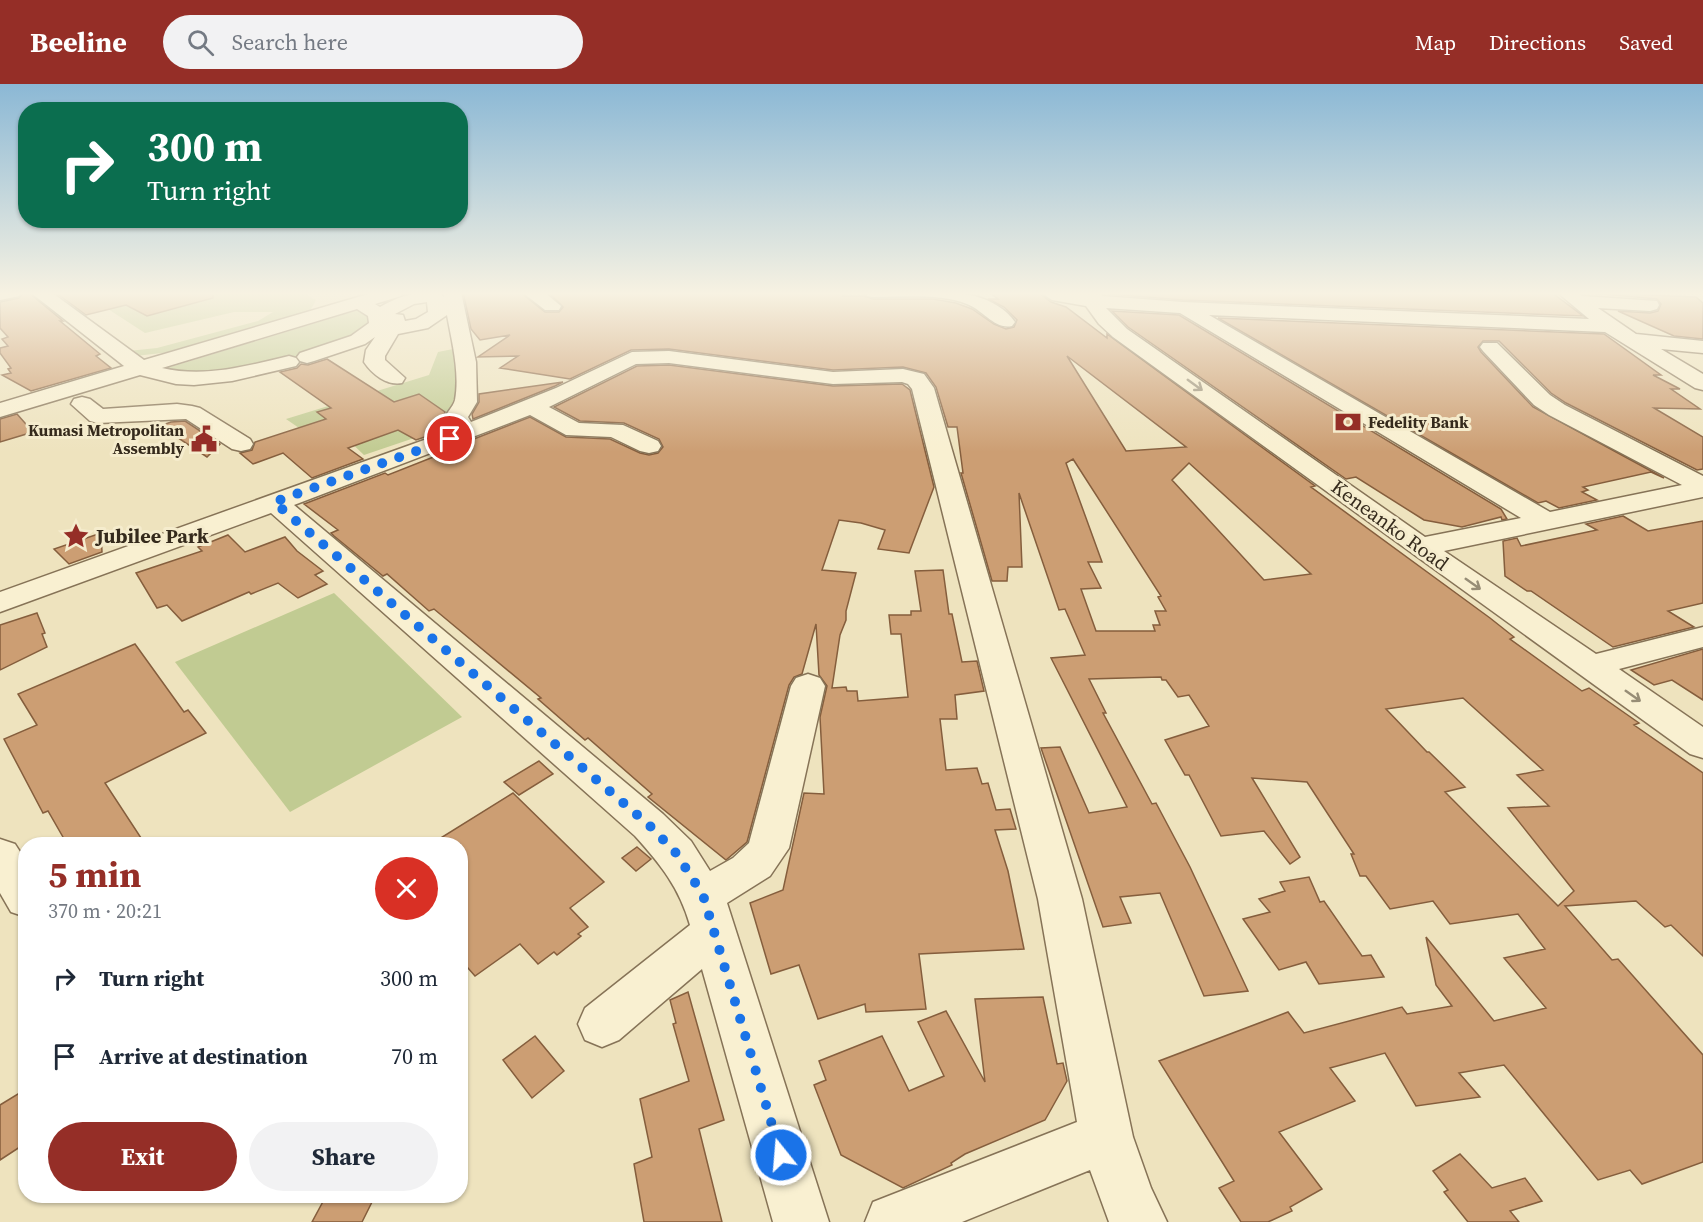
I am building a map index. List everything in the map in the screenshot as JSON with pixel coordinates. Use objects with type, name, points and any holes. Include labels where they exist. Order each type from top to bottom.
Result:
[{"type":"street","points":[[109,345],[139,367],[157,376],[201,380],[231,377],[342,345]]},
{"type":"street","points":[[0,410],[74,399],[139,367],[251,345]]},
{"type":"street","points":[[376,345],[374,362],[394,378]]},
{"type":"street","points":[[460,345],[466,362],[466,402],[456,417],[468,432]]},
{"type":"street","name":"Keneanko Road","points":[[1137,345],[1703,745]]},
{"type":"street","points":[[1247,345],[1546,520]]},
{"type":"street","points":[[1638,345],[1703,383]]},
{"type":"street","points":[[1679,345],[1703,348]]},
{"type":"street","points":[[1490,347],[1542,400],[1557,410],[1703,488]]},
{"type":"street","points":[[0,603],[468,432],[532,407],[616,365],[640,356],[669,357],[833,378],[903,375],[921,382],[1060,900],[1106,1137],[1129,1203],[1139,1222]]},
{"type":"street","points":[[74,399],[98,416],[177,411],[192,413],[241,444]]},
{"type":"street","points":[[532,407],[574,430],[615,430],[649,446]]},
{"type":"street","points":[[1420,547],[1546,520],[1677,496],[1703,488]]},
{"type":"street","points":[[1677,496],[1703,510]]},
{"type":"street","points":[[274,502],[649,825],[676,853],[709,914],[801,1222]]},
{"type":"street","points":[[1590,666],[1703,637]]},
{"type":"street","points":[[602,1024],[762,858],[768,848],[807,686]]},
{"type":"street","points":[[0,856],[18,886]]},
{"type":"street","points":[[893,1222],[1106,1137]]},
{"type":"green space","points":[[168,345],[194,345],[171,352],[135,356],[128,351]]},
{"type":"green space","points":[[243,345],[335,345],[237,373],[207,377],[164,369]]},
{"type":"green space","points":[[453,349],[459,407],[429,433],[364,455],[339,431],[315,439],[286,419],[429,375],[438,352]]},
{"type":"green space","points":[[334,593],[462,717],[290,812],[175,662]]},
{"type":"building","points":[[89,345],[100,354],[96,356],[111,368],[31,391],[2,375],[11,373],[8,369],[11,368],[0,353],[0,348]]},
{"type":"building","points":[[495,345],[1122,345],[1490,618],[1514,637],[1510,639],[1582,691],[1589,688],[1639,723],[1634,725],[1703,773],[1703,956],[1671,925],[1665,927],[1636,901],[1565,906],[1612,960],[1618,959],[1703,1055],[1703,1162],[1642,1184],[1630,1170],[1598,1180],[1504,1065],[1459,1073],[1480,1097],[1416,1106],[1385,1053],[1330,1068],[1355,1101],[1279,1132],[1322,1189],[1290,1207],[1292,1211],[1268,1222],[1241,1222],[1219,1188],[1234,1181],[1159,1061],[1288,1012],[1304,1033],[1402,1007],[1407,1014],[1452,1006],[1436,985],[1426,937],[1494,1021],[1546,1008],[1504,958],[1545,949],[1518,914],[1450,924],[1433,901],[1390,909],[1366,876],[1360,876],[1351,854],[1354,854],[1307,782],[1252,778],[1300,857],[1290,864],[1264,831],[1221,836],[1189,775],[1185,775],[1165,740],[1209,726],[1189,695],[1178,697],[1166,680],[1162,680],[1161,677],[1089,679],[1106,713],[1103,713],[1152,804],[1156,803],[1190,867],[1248,991],[1204,996],[1160,893],[1120,897],[1131,923],[1103,927],[1041,748],[1060,747],[1089,813],[1127,807],[1051,658],[1085,655],[1065,609],[1059,610],[1019,493],[1022,567],[1008,567],[1007,581],[992,581],[961,473],[963,473],[957,427],[948,427],[936,387],[926,373],[903,367],[833,370],[669,349],[631,350],[570,379],[500,368],[518,356],[478,357]],"holes":[[[1067,356],[1186,447],[1126,451]],[[1073,459],[1161,596],[1158,597],[1166,611],[1155,611],[1160,625],[1153,625],[1155,631],[1096,631],[1081,589],[1101,588],[1088,562],[1102,562],[1066,463]],[[1189,463],[1311,574],[1264,580],[1172,480]],[[1463,698],[1543,770],[1517,775],[1549,806],[1508,808],[1574,891],[1558,906],[1445,792],[1465,787],[1386,709]]]},
{"type":"building","points":[[1154,345],[1229,345],[1501,509],[1507,519],[1502,520],[1501,517],[1462,527],[1424,520],[1356,477],[1346,479]]},
{"type":"building","points":[[1265,345],[1480,345],[1478,347],[1481,352],[1533,407],[1664,478],[1651,472],[1583,487],[1588,490],[1582,492],[1597,500],[1559,508],[1546,501],[1538,503]]},
{"type":"building","points":[[1503,345],[1619,345],[1661,375],[1653,375],[1680,389],[1671,389],[1700,409],[1654,408],[1703,437],[1703,469],[1697,470],[1566,403],[1551,393]]},
{"type":"building","points":[[327,359],[394,402],[419,394],[445,412],[442,420],[448,429],[416,440],[398,430],[348,448],[363,459],[312,478],[283,453],[253,464],[240,453],[252,450],[255,442],[326,419],[317,412],[331,408],[280,372],[297,368],[301,364],[308,365]]},
{"type":"building","points":[[669,365],[833,386],[902,384],[910,390],[934,487],[909,553],[878,549],[885,530],[839,520],[822,570],[856,573],[846,611],[846,620],[840,635],[832,688],[846,687],[847,691],[857,691],[858,701],[908,697],[901,634],[891,634],[889,615],[911,615],[911,611],[921,611],[915,571],[943,570],[949,614],[952,614],[962,662],[977,661],[984,691],[955,695],[957,719],[940,719],[946,770],[977,768],[982,784],[988,783],[996,810],[1010,809],[1016,829],[995,830],[1008,871],[1024,949],[919,954],[926,1009],[866,1012],[865,1004],[818,1019],[799,965],[771,974],[750,903],[783,890],[804,793],[824,794],[820,717],[827,686],[819,675],[816,624],[802,674],[794,677],[789,685],[747,842],[726,860],[648,797],[652,794],[588,738],[585,740],[538,699],[541,698],[434,609],[429,611],[387,574],[383,576],[334,536],[331,533],[338,530],[304,504],[385,473],[388,475],[530,417],[566,437],[610,439],[640,453],[649,455],[658,453],[663,447],[659,439],[624,423],[580,421],[554,407],[637,366]]},
{"type":"building","points":[[563,382],[473,419],[472,414],[479,402],[479,394]]},
{"type":"building","points":[[17,414],[33,432],[0,442],[0,419]]},
{"type":"building","points":[[185,421],[220,444],[207,457],[160,426]]},
{"type":"building","points":[[1623,516],[1648,531],[1703,521],[1703,603],[1668,611],[1694,627],[1613,647],[1505,576],[1503,541],[1517,538],[1521,546],[1597,530],[1586,524]]},
{"type":"building","points":[[101,533],[102,552],[69,564],[54,549]]},
{"type":"building","points":[[228,535],[245,552],[285,537],[297,551],[323,571],[315,575],[327,584],[298,598],[278,583],[251,594],[249,592],[182,621],[167,605],[157,608],[136,573],[202,551],[198,547]]},
{"type":"building","points":[[37,613],[45,633],[42,634],[47,647],[0,670],[0,625]]},
{"type":"building","points":[[135,644],[184,712],[188,710],[206,733],[105,783],[140,837],[63,837],[48,811],[43,813],[4,739],[37,725],[18,694]]},
{"type":"building","points":[[1703,649],[1703,700],[1672,680],[1654,685],[1631,670]]},
{"type":"building","points":[[539,761],[553,774],[519,795],[504,782]]},
{"type":"building","points":[[513,793],[604,882],[570,908],[588,927],[578,934],[581,936],[557,955],[554,952],[538,964],[520,944],[475,976],[468,968],[468,837],[442,837]]},
{"type":"building","points":[[637,847],[651,859],[636,871],[622,858]]},
{"type":"building","points":[[1309,877],[1320,902],[1324,901],[1362,956],[1371,955],[1384,977],[1319,984],[1306,962],[1279,970],[1243,919],[1270,912],[1259,899],[1285,891],[1280,882]]},
{"type":"building","points":[[688,992],[724,1120],[699,1129],[722,1222],[644,1222],[634,1164],[652,1157],[640,1099],[689,1081],[673,1024],[676,1023],[670,1000]]},
{"type":"building","points":[[1043,997],[1057,1064],[1063,1063],[1067,1081],[1045,1120],[965,1154],[951,1163],[952,1165],[903,1188],[841,1155],[814,1085],[826,1080],[819,1061],[882,1036],[909,1091],[944,1076],[918,1022],[946,1011],[985,1082],[975,999]]},
{"type":"building","points":[[535,1036],[564,1071],[532,1098],[503,1060]]},
{"type":"building","points":[[18,1094],[18,1148],[0,1160],[0,1105]]},
{"type":"building","points":[[1460,1154],[1492,1188],[1525,1178],[1542,1201],[1510,1211],[1519,1222],[1468,1222],[1444,1192],[1448,1190],[1433,1171]]},
{"type":"building","points":[[322,1203],[372,1203],[362,1222],[312,1222]]},
{"type":"place","name":"Fedelity Bank","points":[[1348,422]]},
{"type":"place","name":"Kumasi Metropolitan Assembly","points":[[204,439]]},
{"type":"place","name":"Jubilee Park","points":[[76,536]]},
{"type":"route","points":[[450,439],[274,502],[649,825],[676,853],[703,895],[781,1155]]}]
